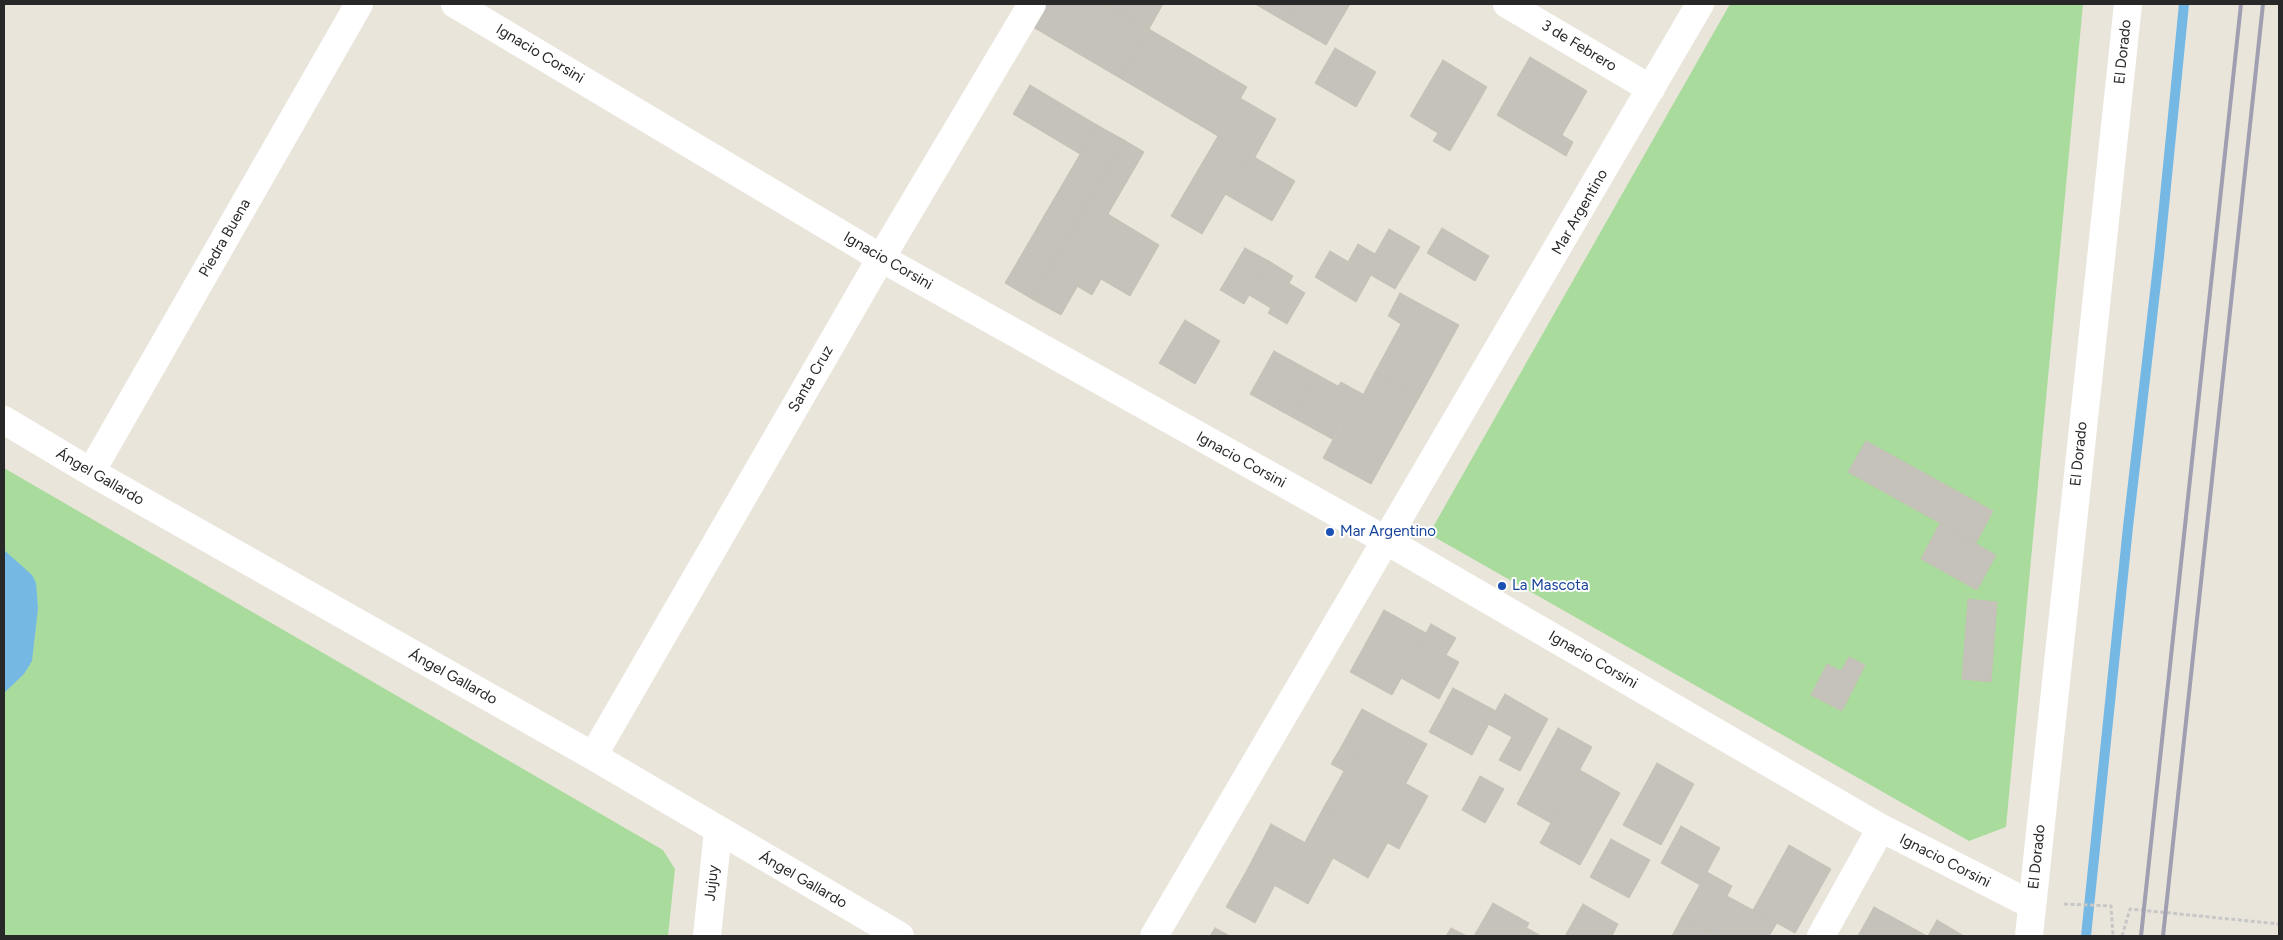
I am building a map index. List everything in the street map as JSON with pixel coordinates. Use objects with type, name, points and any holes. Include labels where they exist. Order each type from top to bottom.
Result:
[{"type":"street","name":"Piedra Buena","points":[[91,472],[359,4]]},
{"type":"street","name":"Ignacio Corsini","points":[[455,4],[881,258],[1388,541],[1881,828],[2032,905]]},
{"type":"street","name":"Santa Cruz","points":[[593,756],[881,258],[1032,4]]},
{"type":"street","name":"3 de Febrero","points":[[1507,4],[1651,89]]},
{"type":"street","name":"Mar Argentino","points":[[1154,936],[1388,541],[1700,4]]},
{"type":"street","name":"El Dorado","points":[[2029,936],[2128,4]]},
{"type":"street","name":"Ángel Gallardo","points":[[4,420],[91,472],[593,756],[900,936]]},
{"type":"street","points":[[1821,936],[1881,828]]},
{"type":"street","name":"Jujuy","points":[[707,936],[718,830]]},
{"type":"path","points":[[2071,903],[2111,906],[2113,936]]},
{"type":"path","points":[[2122,936],[2130,908],[2279,924]]},
{"type":"green space","points":[[1730,4],[2083,4],[2006,827],[1969,841],[1429,534]]},
{"type":"green space","points":[[4,468],[663,850],[675,869],[668,936],[4,936]]},
{"type":"water","points":[[4,550],[32,575],[36,583],[38,608],[32,661],[24,674],[4,693]]},
{"type":"building","points":[[1044,4],[1106,4],[1149,29],[1120,78],[1031,26]]},
{"type":"building","points":[[1106,4],[1163,4],[1149,29]]},
{"type":"building","points":[[1255,4],[1297,4],[1286,22]]},
{"type":"building","points":[[1297,4],[1350,4],[1326,45],[1286,22]]},
{"type":"building","points":[[1149,29],[1247,87],[1218,136],[1120,78]]},
{"type":"building","points":[[1335,48],[1376,72],[1356,107],[1315,83]]},
{"type":"building","points":[[1530,57],[1587,91],[1562,135],[1573,142],[1566,156],[1497,115]]},
{"type":"building","points":[[1443,60],[1487,87],[1450,151],[1433,141],[1438,133],[1410,116]]},
{"type":"building","points":[[1030,85],[1097,125],[1080,154],[1013,114]]},
{"type":"building","points":[[1240,98],[1276,119],[1255,157],[1218,136]]},
{"type":"building","points":[[1097,125],[1124,140],[1032,299],[1005,283]]},
{"type":"building","points":[[1218,136],[1249,154],[1202,234],[1171,216]]},
{"type":"building","points":[[1124,140],[1144,152],[1108,214],[1116,219],[1061,315],[1032,299]]},
{"type":"building","points":[[1249,154],[1295,181],[1272,221],[1225,194]]},
{"type":"building","points":[[1116,219],[1159,245],[1130,296],[1101,279],[1092,295],[1077,286]]},
{"type":"building","points":[[1442,228],[1489,256],[1475,281],[1427,253]]},
{"type":"building","points":[[1389,229],[1420,247],[1395,289],[1348,262],[1358,244],[1375,254]]},
{"type":"building","points":[[1245,248],[1269,261],[1244,304],[1220,290]]},
{"type":"building","points":[[1330,251],[1371,275],[1356,302],[1315,277]]},
{"type":"building","points":[[1269,261],[1293,276],[1289,283],[1305,293],[1287,324],[1268,313],[1271,308],[1249,295]]},
{"type":"building","points":[[1400,293],[1459,325],[1420,396],[1375,372],[1401,324],[1388,316]]},
{"type":"building","points":[[1185,320],[1220,341],[1195,384],[1159,363]]},
{"type":"building","points":[[1274,351],[1316,374],[1292,417],[1250,394]]},
{"type":"building","points":[[1375,372],[1420,396],[1407,419],[1363,395]]},
{"type":"building","points":[[1316,374],[1338,386],[1341,382],[1359,392],[1334,440],[1292,417]]},
{"type":"building","points":[[1359,392],[1407,419],[1371,484],[1323,458]]},
{"type":"building","points":[[1866,441],[1993,511],[1976,543],[1848,472]]},
{"type":"building","points":[[1940,523],[1996,555],[1977,590],[1921,559]]},
{"type":"building","points":[[1968,599],[1997,602],[1991,682],[1962,679]]},
{"type":"building","points":[[1384,610],[1426,633],[1392,695],[1350,672]]},
{"type":"building","points":[[1431,624],[1456,638],[1446,655],[1459,662],[1439,699],[1401,678]]},
{"type":"building","points":[[1849,657],[1865,665],[1842,711],[1811,695],[1827,664],[1841,671]]},
{"type":"building","points":[[1453,688],[1496,711],[1472,755],[1429,732]]},
{"type":"building","points":[[1505,694],[1548,719],[1520,771],[1499,760],[1512,737],[1488,724]]},
{"type":"building","points":[[1362,709],[1427,744],[1406,783],[1341,747]]},
{"type":"building","points":[[1558,728],[1592,747],[1551,823],[1517,804]]},
{"type":"building","points":[[1341,747],[1428,796],[1399,849],[1324,807],[1344,771],[1331,764]]},
{"type":"building","points":[[1657,763],[1694,784],[1661,845],[1623,825]]},
{"type":"building","points":[[1580,770],[1620,793],[1580,865],[1540,843]]},
{"type":"building","points":[[1480,776],[1504,789],[1485,823],[1462,810]]},
{"type":"building","points":[[1324,807],[1388,842],[1368,878],[1305,842]]},
{"type":"building","points":[[1271,824],[1333,858],[1308,904],[1247,870]]},
{"type":"building","points":[[1681,826],[1720,848],[1700,885],[1661,863]]},
{"type":"building","points":[[1611,839],[1650,860],[1629,898],[1590,877]]},
{"type":"building","points":[[1789,845],[1831,869],[1795,933],[1753,910]]},
{"type":"building","points":[[1247,870],[1275,885],[1255,923],[1226,907]]},
{"type":"building","points":[[1707,872],[1732,886],[1727,896],[1777,923],[1769,936],[1717,936],[1682,917]]},
{"type":"building","points":[[1493,903],[1529,923],[1522,936],[1474,936]]},
{"type":"building","points":[[1583,904],[1618,924],[1612,936],[1565,936]]},
{"type":"building","points":[[1874,907],[1927,936],[1858,936]]},
{"type":"building","points":[[1682,917],[1717,936],[1672,936]]},
{"type":"building","points":[[1937,920],[1964,936],[1928,936]]},
{"type":"building","points":[[1215,928],[1230,936],[1210,936]]},
{"type":"building","points":[[1451,928],[1467,936],[1446,936]]},
{"type":"building","points":[[1527,928],[1541,936],[1522,936]]},
{"type":"waterway","points":[[2086,936],[2128,527],[2159,257],[2184,4]]},
{"type":"railway","points":[[2141,936],[2241,4]]},
{"type":"railway","points":[[2163,936],[2263,4]]},
{"type":"place","name":"Mar Argentino","points":[[1330,532]]},
{"type":"place","name":"La Mascota","points":[[1502,586]]}]
